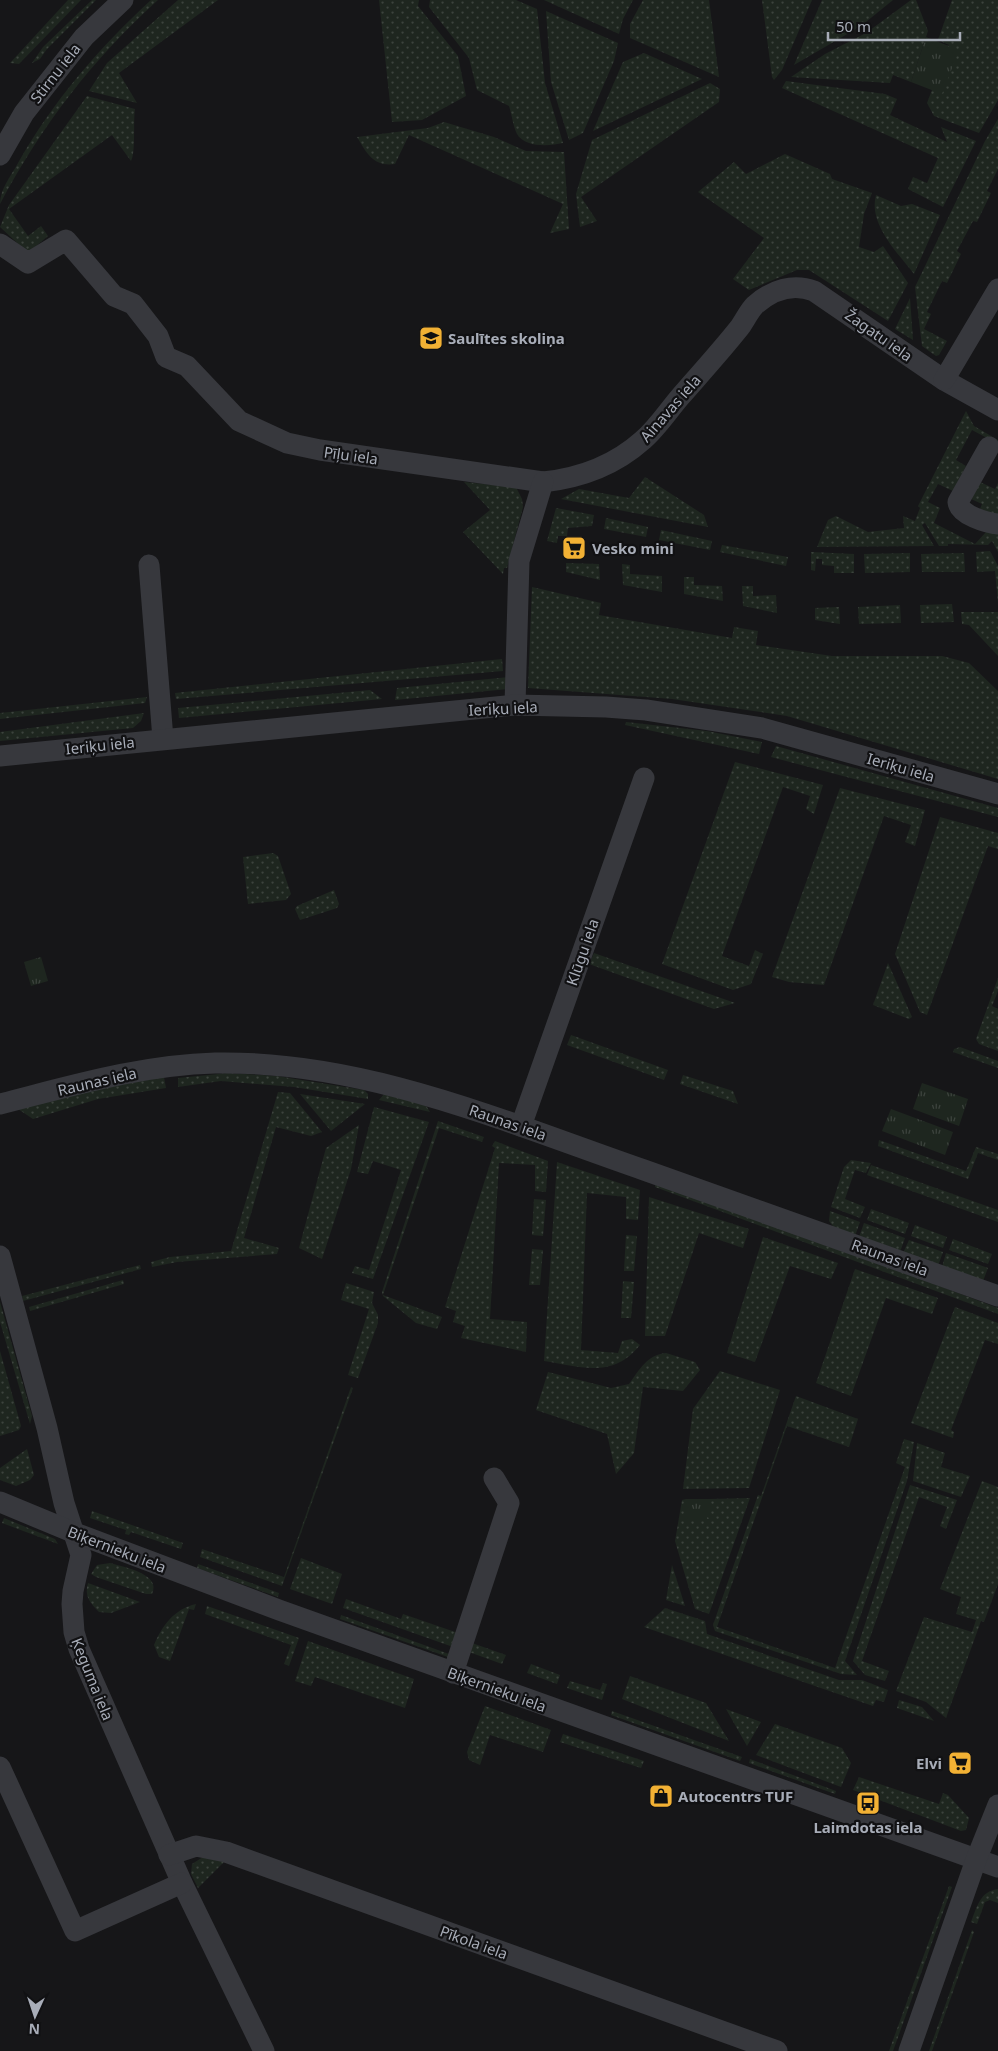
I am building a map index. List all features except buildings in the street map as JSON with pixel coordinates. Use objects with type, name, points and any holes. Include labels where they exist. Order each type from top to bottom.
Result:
[{"type":"street","name":"Stirnu iela","points":[[0,155],[33,102],[84,37],[123,0]]},
{"type":"street","name":"Pīļu iela","points":[[0,244],[28,263],[66,240],[114,296],[133,304],[158,336],[181,347],[187,366],[239,421],[287,443],[320,450],[543,482]]},
{"type":"street","name":"Ainavas iela","points":[[543,482],[571,479],[601,469],[623,456],[644,439],[740,327],[754,306],[770,295],[786,288],[801,286],[814,291]]},
{"type":"street","points":[[944,380],[998,289]]},
{"type":"street","name":"Žagatu iela","points":[[814,291],[944,380],[998,410]]},
{"type":"street","points":[[989,447],[958,502],[958,506],[961,510],[981,520],[998,524]]},
{"type":"street","points":[[515,705],[519,561],[543,482]]},
{"type":"street","points":[[149,565],[163,739]]},
{"type":"street","name":"Ieriķu iela","points":[[0,756],[515,705],[646,710],[762,728],[998,794]]},
{"type":"street","name":"Klūgu iela","points":[[521,1126],[644,778]]},
{"type":"street","name":"Raunas iela","points":[[0,1104],[121,1074],[171,1066],[217,1063],[287,1066],[374,1082],[521,1126],[998,1296]]},
{"type":"street","name":"Ķeguma iela","points":[[0,1256],[47,1428],[64,1503],[81,1555],[72,1591],[72,1614],[78,1649],[169,1855],[264,2051]]},
{"type":"street","points":[[453,1673],[509,1503],[494,1478]]},
{"type":"street","name":"Biķernieku iela","points":[[0,1502],[75,1533],[453,1673],[837,1808],[998,1867]]},
{"type":"street","points":[[0,1767],[75,1931],[182,1882]]},
{"type":"street","points":[[909,2051],[976,1860],[998,1805]]},
{"type":"street","name":"Pīkola iela","points":[[169,1855],[196,1846],[226,1852],[777,2051]]},
{"type":"green space","points":[[68,0],[81,0],[19,64],[10,63]]},
{"type":"green space","points":[[92,0],[96,0],[47,49],[40,59],[32,63],[43,47]]},
{"type":"green space","points":[[151,0],[158,0],[111,46],[70,95],[33,147],[0,204],[0,198],[9,178],[46,118],[95,56]]},
{"type":"green space","points":[[178,0],[218,0],[119,73],[137,103],[89,91],[107,63]]},
{"type":"green space","points":[[379,0],[419,0],[418,6],[458,56],[466,96],[422,120],[392,122]]},
{"type":"green space","points":[[430,0],[516,0],[537,9],[545,83],[563,143],[538,145],[521,139],[517,134],[509,106],[477,90],[469,58],[429,7]]},
{"type":"green space","points":[[544,0],[633,0],[623,19],[619,34]]},
{"type":"green space","points":[[643,0],[709,0],[719,77],[630,38],[630,24]]},
{"type":"green space","points":[[762,0],[812,0],[782,70],[774,80],[772,77]]},
{"type":"green space","points":[[822,0],[893,0],[861,26],[794,65]]},
{"type":"green space","points":[[911,0],[916,0],[928,31],[911,82],[893,75],[890,83],[791,77],[825,54],[866,33]]},
{"type":"green space","points":[[952,0],[998,0],[998,100],[979,133],[934,116],[927,103],[949,45],[938,40]]},
{"type":"green space","points":[[546,11],[618,43],[614,61],[583,133],[569,140],[551,82]]},
{"type":"green space","points":[[926,37],[959,50],[942,94],[911,82]]},
{"type":"green space","points":[[644,53],[702,79],[593,131],[623,62]]},
{"type":"green space","points":[[786,81],[885,94],[897,99],[890,115],[947,142],[941,127],[976,141],[943,207],[908,189],[913,177],[927,183],[938,158],[782,88]]},
{"type":"green space","points":[[710,83],[720,89],[719,102],[581,197],[597,221],[580,227],[576,194],[592,140]]},
{"type":"green space","points":[[87,96],[135,109],[133,157],[131,161],[112,135],[9,209],[28,236],[41,226],[48,236],[28,253],[0,227],[9,205]]},
{"type":"green space","points":[[998,119],[998,169],[987,191],[991,193],[977,222],[973,221],[957,251],[961,254],[947,283],[942,281],[927,312],[931,314],[924,329],[947,341],[939,355],[936,356],[922,346],[915,287],[985,141]]},
{"type":"green space","points":[[444,122],[494,137],[526,151],[564,152],[569,229],[550,233],[563,204],[409,135],[395,164],[376,161],[364,149],[357,137],[428,128]]},
{"type":"green space","points":[[785,154],[830,174],[832,179],[872,193],[864,214],[859,247],[874,252],[883,246],[908,283],[888,321],[809,270],[797,270],[749,290],[733,279],[764,238],[698,192],[734,162],[746,174]]},
{"type":"green space","points":[[876,195],[901,206],[912,204],[940,215],[914,274],[886,238],[880,227],[876,217]]},
{"type":"green space","points":[[910,298],[913,340],[895,329]]},
{"type":"green space","points":[[966,411],[974,426],[998,440],[998,444],[972,430],[956,460],[966,466],[953,491],[938,484],[928,502],[940,508],[934,523],[975,544],[986,532],[998,531],[998,552],[992,541],[988,545],[948,544],[948,546],[939,546],[925,523],[922,525],[934,546],[817,547],[828,520],[836,516],[868,532],[904,528],[903,516],[915,521],[920,508],[918,506]]},
{"type":"green space","points":[[645,477],[704,515],[708,527],[561,499],[579,489],[629,498]]},
{"type":"green space","points":[[464,482],[516,487],[522,499],[523,507],[507,568],[504,568],[503,574],[463,532],[490,510]]},
{"type":"green space","points":[[980,482],[995,489],[998,483],[998,517],[980,509],[982,504],[971,499]]},
{"type":"green space","points":[[556,508],[594,515],[592,526],[568,528],[567,536],[558,536],[557,543],[547,541]]},
{"type":"green space","points":[[606,518],[648,527],[646,537],[604,529]]},
{"type":"green space","points":[[661,530],[712,541],[710,550],[659,540]]},
{"type":"green space","points":[[722,545],[788,557],[786,566],[720,552]]},
{"type":"green space","points":[[990,551],[998,566],[998,603],[995,571],[977,572],[976,552]]},
{"type":"green space","points":[[811,552],[854,554],[854,573],[834,573],[834,566],[822,565],[822,559],[816,559],[815,571],[811,570]]},
{"type":"green space","points":[[910,553],[910,572],[865,573],[864,554]]},
{"type":"green space","points":[[964,553],[965,572],[922,572],[921,554]]},
{"type":"green space","points":[[566,563],[599,564],[600,580],[566,572]]},
{"type":"green space","points":[[622,564],[630,565],[630,574],[662,576],[662,592],[623,585]]},
{"type":"green space","points":[[684,577],[694,577],[694,585],[722,586],[723,601],[684,594]]},
{"type":"green space","points":[[742,586],[753,586],[753,596],[776,595],[777,613],[743,606]]},
{"type":"green space","points":[[532,587],[601,603],[599,615],[732,638],[734,627],[758,631],[756,645],[832,656],[942,656],[969,663],[998,691],[998,779],[787,716],[672,699],[528,688]]},
{"type":"green space","points":[[952,604],[954,622],[921,623],[920,605]]},
{"type":"green space","points":[[900,605],[901,623],[859,624],[858,607]]},
{"type":"green space","points":[[839,607],[840,624],[815,620],[815,608]]},
{"type":"green space","points":[[961,612],[998,612],[998,656],[969,625],[962,624]]},
{"type":"green space","points":[[502,659],[503,671],[176,699],[175,693]]},
{"type":"green space","points":[[509,677],[508,689],[395,700],[397,688]]},
{"type":"green space","points":[[370,690],[382,699],[179,718],[178,708]]},
{"type":"green space","points":[[147,697],[145,703],[0,719],[0,713]]},
{"type":"green space","points":[[144,713],[141,721],[133,728],[0,741],[0,732]]},
{"type":"green space","points":[[626,722],[707,731],[762,742],[759,754],[625,725]]},
{"type":"green space","points":[[776,746],[998,808],[998,817],[771,757]]},
{"type":"green space","points":[[735,762],[823,785],[814,814],[806,809],[810,796],[783,787],[722,956],[749,966],[755,950],[763,954],[751,984],[733,990],[662,964]]},
{"type":"green space","points":[[840,788],[925,810],[915,846],[905,842],[911,825],[884,816],[824,985],[789,982],[772,977]]},
{"type":"green space","points":[[940,817],[998,833],[998,849],[988,846],[927,1015],[920,1012],[895,954]]},
{"type":"green space","points":[[273,853],[278,856],[291,894],[286,900],[248,904],[243,857]]},
{"type":"green space","points":[[334,890],[339,904],[337,908],[300,920],[295,909],[297,906]]},
{"type":"green space","points":[[594,953],[735,1003],[714,1009],[589,964]]},
{"type":"green space","points":[[41,957],[48,981],[31,986],[24,962]]},
{"type":"green space","points":[[888,963],[912,1017],[909,1019],[873,1005]]},
{"type":"green space","points":[[998,978],[998,991],[992,1006],[998,1009],[998,1051],[979,1044],[976,1039]]},
{"type":"green space","points":[[571,1035],[668,1070],[664,1080],[567,1045]]},
{"type":"green space","points":[[960,1047],[998,1061],[998,1068],[953,1052],[954,1049]]},
{"type":"green space","points":[[228,1073],[277,1076],[364,1090],[368,1094],[368,1099],[294,1087],[221,1081],[178,1087],[178,1078]]},
{"type":"green space","points":[[683,1075],[733,1091],[738,1104],[680,1084]]},
{"type":"green space","points":[[164,1077],[166,1088],[98,1099],[33,1119],[18,1109],[103,1088]]},
{"type":"green space","points":[[922,1083],[968,1099],[959,1126],[913,1109]]},
{"type":"green space","points":[[278,1092],[290,1093],[322,1132],[311,1136],[276,1127],[244,1238],[279,1248],[277,1254],[177,1262],[152,1267],[151,1262],[170,1257],[231,1251]]},
{"type":"green space","points":[[300,1094],[365,1104],[331,1131]]},
{"type":"green space","points":[[384,1094],[425,1104],[430,1112],[379,1100]]},
{"type":"green space","points":[[374,1107],[429,1122],[373,1279],[352,1273],[355,1266],[369,1270],[401,1170],[373,1161],[368,1174],[357,1172]]},
{"type":"green space","points":[[891,1109],[953,1132],[945,1155],[882,1131]]},
{"type":"green space","points":[[438,1121],[484,1137],[482,1142],[439,1128],[383,1295],[442,1317],[437,1329],[416,1323],[383,1296],[382,1292]]},
{"type":"green space","points":[[359,1125],[351,1169],[322,1259],[299,1248],[326,1148]]},
{"type":"green space","points":[[879,1140],[966,1171],[976,1147],[998,1154],[998,1160],[978,1153],[968,1179],[878,1146]]},
{"type":"green space","points":[[495,1141],[548,1161],[546,1192],[535,1191],[535,1165],[499,1163],[490,1319],[527,1322],[526,1352],[461,1338],[465,1326],[453,1322],[456,1311],[445,1307],[495,1148],[492,1146]]},
{"type":"green space","points":[[851,1160],[871,1163],[866,1173],[855,1170],[845,1199],[865,1207],[860,1218],[831,1207],[844,1167]]},
{"type":"green space","points":[[557,1162],[640,1190],[638,1220],[626,1219],[626,1197],[587,1193],[581,1350],[618,1353],[622,1341],[632,1339],[640,1345],[630,1356],[608,1367],[584,1368],[544,1361]]},
{"type":"green space","points":[[871,1165],[998,1210],[998,1222],[867,1175]]},
{"type":"green space","points":[[655,1179],[998,1308],[998,1314],[655,1187]]},
{"type":"green space","points":[[649,1197],[749,1229],[743,1248],[699,1233],[665,1336],[645,1336]]},
{"type":"green space","points":[[534,1199],[546,1200],[543,1236],[532,1235]]},
{"type":"green space","points":[[871,1209],[909,1223],[905,1234],[867,1220]]},
{"type":"green space","points":[[830,1211],[860,1222],[855,1236],[835,1229],[829,1221]]},
{"type":"green space","points":[[864,1223],[905,1238],[900,1252],[859,1237]]},
{"type":"green space","points":[[915,1225],[947,1237],[943,1248],[911,1236]]},
{"type":"green space","points":[[626,1235],[637,1236],[634,1271],[624,1271]]},
{"type":"green space","points":[[763,1237],[838,1263],[831,1279],[790,1266],[755,1362],[727,1353]]},
{"type":"green space","points":[[953,1239],[992,1254],[988,1264],[949,1250]]},
{"type":"green space","points":[[909,1240],[943,1252],[938,1266],[903,1253]]},
{"type":"green space","points":[[532,1249],[543,1250],[540,1285],[529,1285]]},
{"type":"green space","points":[[946,1253],[988,1268],[983,1281],[942,1267]]},
{"type":"green space","points":[[140,1265],[141,1269],[23,1301],[22,1296]]},
{"type":"green space","points":[[855,1269],[938,1298],[932,1314],[886,1298],[851,1396],[816,1383]]},
{"type":"green space","points":[[123,1280],[124,1284],[30,1311],[29,1307]]},
{"type":"green space","points":[[623,1281],[634,1282],[631,1318],[621,1318]]},
{"type":"green space","points":[[346,1283],[374,1292],[372,1303],[378,1315],[378,1323],[358,1378],[348,1375],[369,1309],[341,1300]]},
{"type":"green space","points":[[0,1302],[32,1416],[30,1424],[0,1322]]},
{"type":"green space","points":[[955,1307],[998,1323],[998,1344],[985,1340],[951,1430],[954,1432],[953,1438],[911,1423]]},
{"type":"green space","points":[[0,1351],[21,1426],[19,1430],[0,1436]]},
{"type":"green space","points":[[666,1353],[695,1362],[700,1370],[683,1391],[643,1387],[634,1453],[616,1474],[607,1434],[536,1410],[548,1372],[611,1388],[629,1384],[649,1360],[659,1354]]},
{"type":"green space","points":[[720,1371],[780,1390],[749,1488],[683,1489],[693,1409]]},
{"type":"green space","points":[[351,1387],[353,1388],[282,1586],[200,1557],[202,1549],[284,1577]]},
{"type":"green space","points":[[796,1396],[858,1419],[849,1447],[787,1426],[717,1627],[835,1668],[905,1467],[896,1463],[904,1439],[914,1442],[907,1481],[845,1661],[857,1675],[841,1674],[715,1631],[713,1625],[758,1495],[761,1496]]},
{"type":"green space","points":[[917,1443],[945,1453],[941,1467],[970,1476],[961,1497],[913,1481]]},
{"type":"green space","points":[[27,1449],[34,1475],[30,1480],[16,1486],[0,1480],[0,1468]]},
{"type":"green space","points":[[982,1481],[998,1487],[998,1584],[984,1622],[981,1621],[946,1718],[926,1702],[896,1691],[924,1617],[972,1632],[976,1620],[956,1614],[961,1597],[940,1589]]},
{"type":"green space","points":[[910,1485],[957,1500],[946,1529],[940,1526],[947,1507],[919,1497],[862,1661],[889,1671],[885,1681],[865,1675],[853,1661]]},
{"type":"green space","points":[[750,1498],[709,1614],[695,1609],[675,1541],[682,1500],[686,1499],[686,1519],[710,1519],[710,1499]]},
{"type":"green space","points":[[686,1499],[710,1499],[710,1519],[686,1519]]},
{"type":"green space","points":[[92,1511],[183,1543],[181,1549],[131,1532],[129,1535],[125,1534],[126,1530],[90,1518]]},
{"type":"green space","points":[[4,1518],[55,1539],[58,1544],[2,1523]]},
{"type":"green space","points":[[301,1558],[342,1574],[332,1604],[290,1589]]},
{"type":"green space","points":[[110,1563],[132,1569],[147,1576],[152,1581],[154,1587],[152,1594],[146,1594],[91,1574],[97,1565]]},
{"type":"green space","points":[[198,1564],[279,1593],[278,1597],[197,1568]]},
{"type":"green space","points":[[672,1565],[685,1606],[666,1600]]},
{"type":"green space","points":[[88,1583],[140,1602],[111,1613],[99,1612],[89,1599],[87,1592]]},
{"type":"green space","points":[[346,1599],[401,1619],[403,1614],[458,1633],[453,1647],[343,1608]]},
{"type":"green space","points":[[196,1604],[194,1610],[189,1609],[170,1661],[159,1657],[154,1645],[165,1625],[175,1614],[188,1606]]},
{"type":"green space","points":[[207,1606],[299,1638],[289,1666],[284,1664],[291,1645],[205,1614]]},
{"type":"green space","points":[[665,1608],[705,1621],[707,1634],[839,1680],[862,1680],[888,1690],[884,1702],[876,1700],[873,1706],[644,1627]]},
{"type":"green space","points":[[341,1615],[449,1654],[448,1657],[340,1619]]},
{"type":"green space","points":[[308,1641],[414,1679],[405,1708],[315,1677],[311,1686],[295,1681]]},
{"type":"green space","points":[[472,1643],[506,1655],[502,1664],[469,1652]]},
{"type":"green space","points":[[531,1664],[560,1675],[557,1684],[527,1673]]},
{"type":"green space","points":[[630,1676],[706,1703],[729,1741],[622,1699]]},
{"type":"green space","points":[[570,1681],[600,1690],[603,1683],[607,1684],[602,1700],[567,1688]]},
{"type":"green space","points":[[899,1700],[922,1707],[934,1721],[897,1708]]},
{"type":"green space","points":[[485,1706],[551,1730],[543,1752],[490,1735],[480,1765],[469,1760],[467,1752]]},
{"type":"green space","points":[[726,1709],[761,1722],[747,1746]]},
{"type":"green space","points":[[612,1711],[742,1757],[740,1761],[611,1715]]},
{"type":"green space","points":[[775,1724],[842,1748],[851,1763],[841,1787],[756,1755]]},
{"type":"green space","points":[[563,1734],[644,1761],[641,1768],[560,1742]]},
{"type":"green space","points":[[750,1759],[836,1791],[835,1794],[749,1763]]},
{"type":"green space","points":[[859,1777],[939,1804],[943,1793],[948,1795],[969,1818],[966,1830],[961,1831],[853,1790]]},
{"type":"green space","points":[[206,1855],[224,1862],[198,1888],[191,1874],[192,1864]]},
{"type":"green space","points":[[949,1886],[952,1887],[893,2051],[889,2051]]},
{"type":"green space","points":[[998,1889],[998,1903],[990,1900],[985,1902],[977,1924],[971,1922],[977,1905],[983,1896],[992,1890]]},
{"type":"green space","points":[[972,1930],[974,1932],[932,2051],[929,2051]]},
{"type":"place","name":"Saulītes skoliņa","points":[[431,338]]},
{"type":"place","name":"Vesko mini","points":[[574,548]]},
{"type":"place","name":"Elvi","points":[[960,1763]]},
{"type":"place","name":"Autocentrs TUF","points":[[661,1796]]},
{"type":"place","name":"Laimdotas iela","points":[[868,1803]]}]
